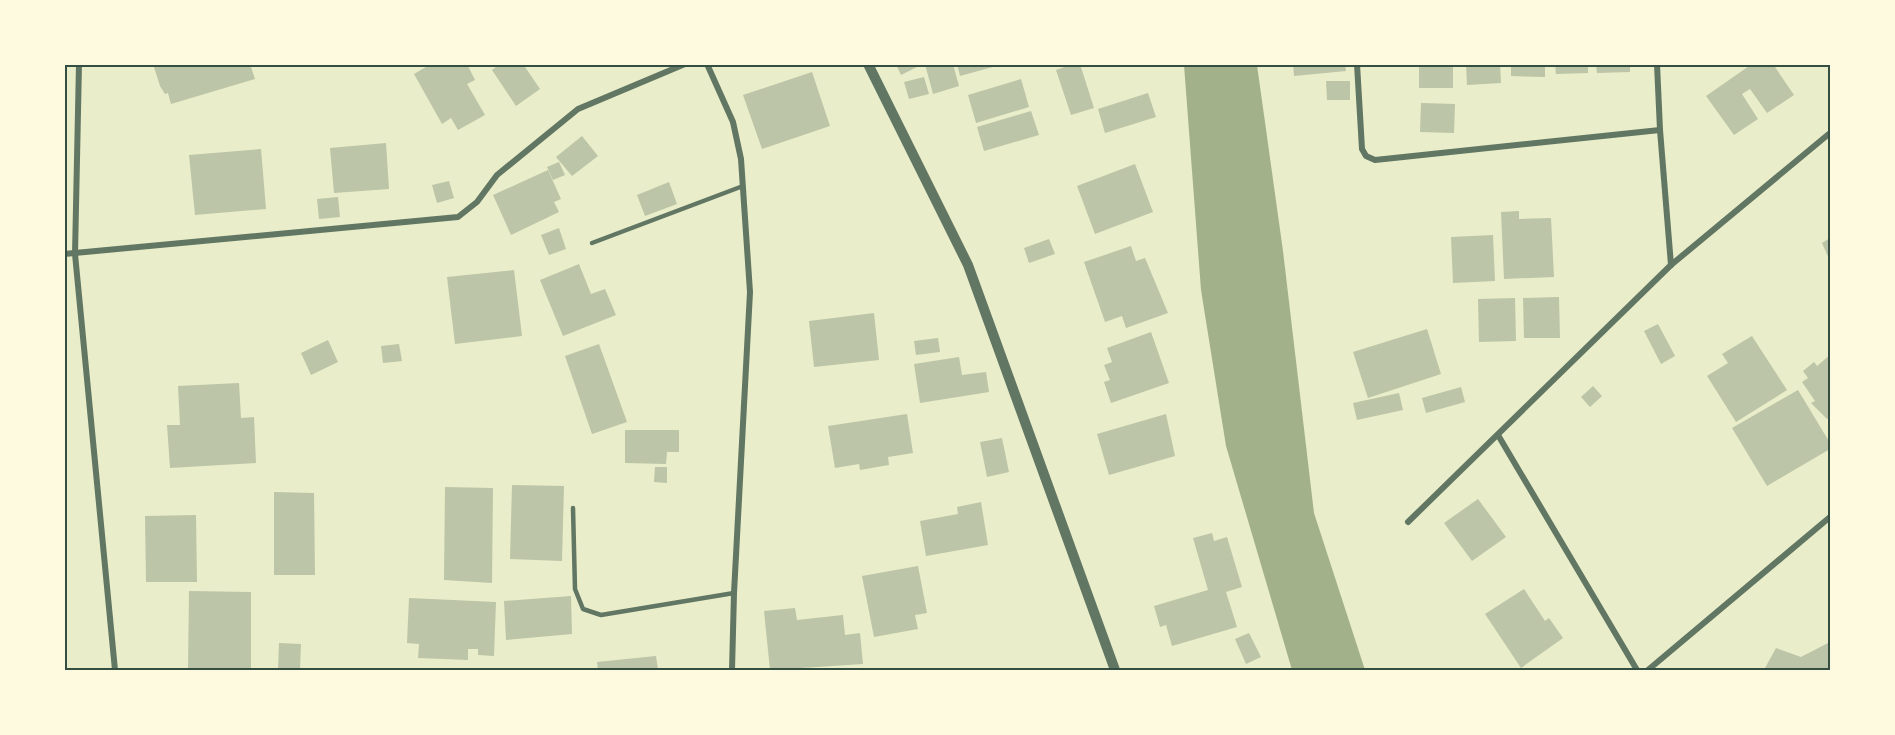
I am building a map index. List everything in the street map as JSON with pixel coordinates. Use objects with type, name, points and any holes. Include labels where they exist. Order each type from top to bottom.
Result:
[{"type":"street","points":[[79,64],[75,254],[115,670]]},
{"type":"street","points":[[64,254],[458,217],[477,202],[497,175],[578,108],[685,64]]},
{"type":"street","points":[[707,64],[733,122],[743,186],[750,292],[732,670]]},
{"type":"street","points":[[868,64],[968,265],[1115,670]]},
{"type":"street","points":[[1357,64],[1362,149],[1366,156],[1375,160],[1660,130]]},
{"type":"street","points":[[1657,64],[1671,265]]},
{"type":"street","points":[[1408,522],[1671,265],[1830,133]]},
{"type":"street","points":[[1498,435],[1637,670]]},
{"type":"street","points":[[1648,670],[1830,517]]},
{"type":"lane","points":[[592,243],[743,186]]},
{"type":"lane","points":[[573,508],[575,589],[583,609],[601,615],[734,593]]},
{"type":"shaded area","points":[[1184,65],[1257,65],[1283,251],[1314,513],[1365,670],[1292,670],[1226,446],[1201,290]]},
{"type":"building","points":[[153,64],[250,64],[255,79],[171,104],[168,93],[165,94],[160,86]]},
{"type":"building","points":[[431,64],[467,64],[475,80],[467,84],[485,115],[458,130],[451,118],[442,124],[414,74]]},
{"type":"building","points":[[500,64],[523,64],[540,89],[516,106],[492,70]]},
{"type":"building","points":[[896,64],[923,64],[901,75]]},
{"type":"building","points":[[925,64],[953,64],[959,86],[933,94]]},
{"type":"building","points":[[957,64],[1000,64],[1000,65],[960,76]]},
{"type":"building","points":[[1080,64],[1094,108],[1071,115],[1056,70]]},
{"type":"building","points":[[1293,64],[1345,64],[1346,71],[1294,76]]},
{"type":"building","points":[[1419,64],[1453,64],[1453,88],[1419,88]]},
{"type":"building","points":[[1466,64],[1500,64],[1501,83],[1467,85]]},
{"type":"building","points":[[1511,64],[1545,64],[1545,77],[1511,76]]},
{"type":"building","points":[[1555,64],[1588,64],[1588,73],[1556,74]]},
{"type":"building","points":[[1596,64],[1630,64],[1630,72],[1597,73]]},
{"type":"building","points":[[1752,64],[1773,64],[1794,95],[1767,113],[1750,89],[1742,94],[1758,119],[1734,135],[1706,96]]},
{"type":"building","points":[[812,72],[830,126],[762,149],[743,95]]},
{"type":"building","points":[[924,77],[929,94],[909,99],[904,82]]},
{"type":"building","points":[[1021,79],[1029,107],[976,123],[968,95]]},
{"type":"building","points":[[1326,81],[1350,81],[1350,100],[1327,100]]},
{"type":"building","points":[[1148,93],[1156,117],[1105,133],[1098,109]]},
{"type":"building","points":[[1421,103],[1455,104],[1454,133],[1420,132]]},
{"type":"building","points":[[1031,111],[1039,135],[984,151],[977,127]]},
{"type":"building","points":[[582,136],[598,156],[572,176],[556,157]]},
{"type":"building","points":[[386,143],[389,189],[334,193],[330,148]]},
{"type":"building","points":[[261,149],[266,209],[195,215],[189,155]]},
{"type":"building","points":[[559,162],[565,175],[553,180],[547,167]]},
{"type":"building","points":[[1135,164],[1153,212],[1095,234],[1077,186]]},
{"type":"building","points":[[548,170],[561,199],[554,202],[559,212],[511,235],[493,195]]},
{"type":"building","points":[[449,181],[454,198],[437,203],[432,185]]},
{"type":"building","points":[[669,182],[677,204],[645,216],[637,195]]},
{"type":"building","points":[[338,197],[340,217],[319,219],[317,199]]},
{"type":"building","points":[[1519,211],[1519,219],[1551,218],[1554,277],[1504,279],[1501,212]]},
{"type":"building","points":[[559,228],[566,249],[549,255],[541,235]]},
{"type":"building","points":[[1493,235],[1495,281],[1453,283],[1451,237]]},
{"type":"building","points":[[1830,238],[1830,261],[1822,243]]},
{"type":"building","points":[[1049,239],[1055,254],[1029,263],[1024,248]]},
{"type":"building","points":[[1131,246],[1136,261],[1145,258],[1168,313],[1126,328],[1122,316],[1105,322],[1084,262]]},
{"type":"building","points":[[579,264],[591,294],[605,289],[616,315],[563,336],[540,280]]},
{"type":"building","points":[[514,270],[522,336],[455,344],[447,277]]},
{"type":"building","points":[[1559,297],[1560,338],[1524,338],[1523,298]]},
{"type":"building","points":[[1515,298],[1516,341],[1479,342],[1478,299]]},
{"type":"building","points":[[874,313],[879,360],[814,367],[809,321]]},
{"type":"building","points":[[1658,324],[1675,356],[1661,364],[1644,331]]},
{"type":"building","points":[[1427,329],[1441,374],[1368,398],[1353,352]]},
{"type":"building","points":[[1151,332],[1169,383],[1111,403],[1104,382],[1110,380],[1104,365],[1112,362],[1107,348]]},
{"type":"building","points":[[1752,336],[1787,390],[1736,422],[1707,376],[1728,363],[1722,354]]},
{"type":"building","points":[[938,338],[940,352],[916,355],[914,341]]},
{"type":"building","points":[[328,340],[338,362],[311,375],[301,353]]},
{"type":"building","points":[[399,344],[402,361],[383,363],[381,346]]},
{"type":"building","points":[[599,344],[627,422],[592,434],[565,356]]},
{"type":"building","points":[[1830,355],[1830,417],[1827,419],[1811,403],[1815,401],[1802,382],[1808,378],[1803,371],[1814,362],[1817,366]]},
{"type":"building","points":[[959,357],[962,375],[986,372],[989,392],[920,403],[914,364]]},
{"type":"building","points":[[239,383],[241,418],[254,417],[256,463],[170,468],[167,425],[180,425],[178,386]]},
{"type":"building","points":[[1593,386],[1602,396],[1590,407],[1581,397]]},
{"type":"building","points":[[1461,387],[1465,402],[1426,413],[1422,398]]},
{"type":"building","points":[[1798,390],[1830,443],[1830,449],[1767,486],[1732,428]]},
{"type":"building","points":[[1399,393],[1403,410],[1357,420],[1353,403]]},
{"type":"building","points":[[907,414],[913,453],[888,457],[889,465],[860,470],[859,464],[835,468],[828,426]]},
{"type":"building","points":[[1166,414],[1175,456],[1109,475],[1097,434]]},
{"type":"building","points":[[625,430],[679,430],[679,452],[667,452],[666,464],[625,463]]},
{"type":"building","points":[[1002,438],[1009,472],[987,477],[980,442]]},
{"type":"building","points":[[655,467],[667,467],[667,483],[654,482]]},
{"type":"building","points":[[512,485],[564,486],[562,561],[510,559]]},
{"type":"building","points":[[445,487],[493,488],[492,583],[444,580]]},
{"type":"building","points":[[274,492],[314,493],[315,575],[274,575]]},
{"type":"building","points":[[1478,499],[1506,537],[1472,561],[1444,523]]},
{"type":"building","points":[[981,502],[988,545],[926,556],[920,521],[958,514],[957,507]]},
{"type":"building","points":[[196,515],[197,582],[146,582],[145,516]]},
{"type":"building","points":[[1212,533],[1214,541],[1227,537],[1242,587],[1226,592],[1237,627],[1172,646],[1166,625],[1160,627],[1154,606],[1208,590],[1193,538]]},
{"type":"building","points":[[918,566],[927,613],[915,615],[918,629],[874,637],[862,576]]},
{"type":"building","points":[[1524,589],[1545,621],[1549,618],[1563,638],[1521,668],[1485,614]]},
{"type":"building","points":[[189,591],[251,592],[251,670],[188,670]]},
{"type":"building","points":[[571,596],[572,634],[506,640],[504,601]]},
{"type":"building","points":[[409,598],[496,602],[494,656],[478,655],[478,649],[468,649],[468,660],[418,658],[419,644],[407,643]]},
{"type":"building","points":[[795,608],[797,620],[843,615],[845,635],[860,633],[863,664],[770,670],[764,611]]},
{"type":"building","points":[[1249,633],[1261,657],[1246,664],[1235,639]]},
{"type":"building","points":[[1830,642],[1830,670],[1764,670],[1776,648],[1801,657]]},
{"type":"building","points":[[279,643],[301,644],[300,670],[278,670]]},
{"type":"building","points":[[656,656],[658,670],[598,670],[597,662]]}]
